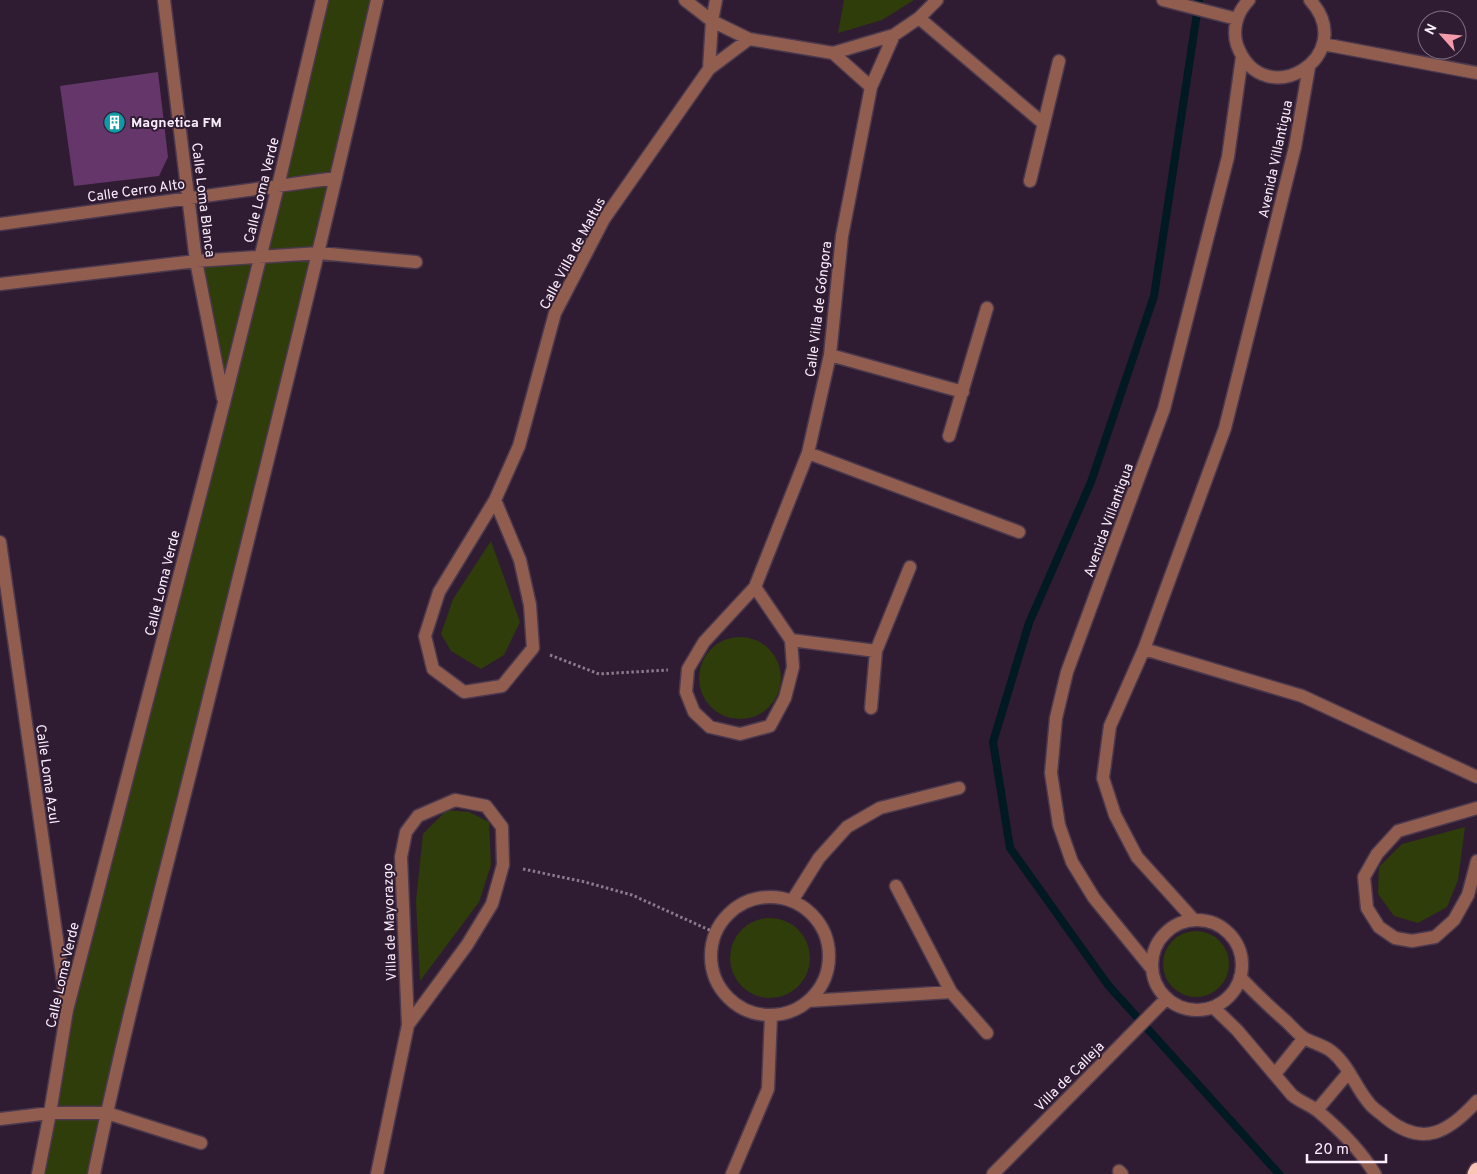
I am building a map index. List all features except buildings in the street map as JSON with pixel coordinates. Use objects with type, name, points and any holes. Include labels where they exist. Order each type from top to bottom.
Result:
[{"type":"highway","points":[[1474,1174],[1477,1170]]},
{"type":"street","name":"Calle Loma Blanca","points":[[164,0],[196,260],[224,403]]},
{"type":"street","name":"Calle Loma Verde","points":[[38,1174],[67,1010],[224,403],[322,0]]},
{"type":"street","points":[[94,1174],[107,1113],[319,253],[377,0]]},
{"type":"street","points":[[685,0],[712,21],[749,39],[833,53],[894,35],[919,18],[937,0]]},
{"type":"street","points":[[709,69],[712,21],[716,0]]},
{"type":"street","points":[[1163,0],[1237,18]]},
{"type":"street","points":[[1249,0],[1243,6],[1237,18],[1235,39],[1242,58],[1250,67],[1261,74],[1273,77],[1286,77],[1298,74],[1308,67],[1317,56],[1323,44],[1325,32],[1323,19],[1316,3]]},
{"type":"street","points":[[919,18],[1044,124]]},
{"type":"street","name":"Calle Villa de Góngora","points":[[791,640],[792,667],[785,698],[770,726],[740,734],[710,727],[694,712],[686,692],[688,669],[704,642],[755,586],[808,453],[830,355],[842,236],[871,87],[894,35]]},
{"type":"street","name":"Calle Villa de Maltus","points":[[533,648],[502,686],[464,692],[432,669],[425,636],[439,592],[495,500],[519,446],[555,313],[604,219],[709,69],[749,39]]},
{"type":"street","points":[[1323,44],[1477,73]]},
{"type":"street","points":[[833,53],[871,87]]},
{"type":"street","name":"Avenida Villantigua","points":[[1152,969],[1094,898],[1072,862],[1059,825],[1051,774],[1055,728],[1067,672],[1164,409],[1228,157],[1242,58]]},
{"type":"street","points":[[1030,181],[1059,61]]},
{"type":"street","name":"Avenida Villantigua","points":[[1194,920],[1137,857],[1115,815],[1103,778],[1110,726],[1144,649],[1225,428],[1295,147],[1308,67]]},
{"type":"street","name":"Calle Cerro Alto","points":[[0,224],[336,178]]},
{"type":"street","points":[[0,284],[196,260],[260,256],[319,253],[416,262]]},
{"type":"street","points":[[949,436],[987,308]]},
{"type":"street","points":[[830,355],[963,392]]},
{"type":"street","points":[[808,453],[1019,532]]},
{"type":"street","points":[[495,500],[520,560],[530,606],[533,648]]},
{"type":"street","name":"Calle Loma Azul","points":[[0,542],[67,1010]]},
{"type":"street","points":[[871,708],[876,651],[910,567]]},
{"type":"street","points":[[755,586],[791,640],[876,651]]},
{"type":"street","points":[[1144,649],[1302,696],[1477,777]]},
{"type":"street","points":[[792,901],[819,858],[847,827],[880,808],[959,788]]},
{"type":"street","name":"Villa de Mayorazgo","points":[[377,1174],[408,1024],[401,857],[406,832],[418,816],[455,800],[486,806],[502,827],[503,865],[492,904],[467,945],[408,1024]]},
{"type":"street","points":[[1477,808],[1398,831],[1377,854],[1364,877],[1366,908],[1379,926],[1395,938],[1412,941],[1435,937],[1454,920],[1468,896],[1477,860]]},
{"type":"street","points":[[896,886],[951,992],[987,1033]]},
{"type":"street","points":[[773,897],[792,901],[809,912],[822,927],[828,946],[828,966],[821,985],[808,1001],[791,1011],[771,1015],[752,1012],[735,1004],[722,991],[714,974],[711,956],[716,933],[723,920],[737,907],[754,899],[773,897]]},
{"type":"street","points":[[1194,920],[1209,921],[1222,927],[1232,936],[1239,949],[1242,963],[1240,978],[1234,990],[1213,1007],[1201,1010],[1177,1006],[1167,998],[1159,990],[1152,969],[1152,957],[1156,945],[1163,935],[1183,922],[1194,920]]},
{"type":"street","points":[[1240,978],[1259,998],[1304,1038],[1318,1043],[1331,1051],[1349,1072],[1369,1104],[1398,1127],[1409,1132],[1427,1134],[1446,1128],[1462,1117],[1477,1101]]},
{"type":"street","points":[[808,1001],[951,992]]},
{"type":"street","name":"Villa de Calleja","points":[[993,1174],[1167,998]]},
{"type":"street","points":[[1213,1007],[1237,1030],[1292,1095],[1302,1103],[1317,1110],[1362,1156],[1375,1174]]},
{"type":"street","points":[[732,1174],[768,1089],[771,1015]]},
{"type":"street","points":[[1275,1074],[1304,1038]]},
{"type":"street","points":[[1317,1110],[1349,1072]]},
{"type":"street","points":[[0,1119],[50,1113],[107,1113],[201,1143]]},
{"type":"path","points":[[533,648],[600,674],[688,669]]},
{"type":"path","points":[[503,865],[585,882],[632,895],[716,933]]},
{"type":"green space","points":[[322,0],[377,0],[94,1174],[38,1174],[67,1010],[223,399],[196,261],[260,256]]},
{"type":"green space","points":[[844,0],[914,0],[882,20],[838,33]]},
{"type":"green space","points":[[491,541],[520,622],[504,655],[481,669],[451,651],[441,634],[453,599]]},
{"type":"green space","points":[[740,637],[756,641],[769,649],[777,662],[781,678],[777,694],[769,707],[756,715],[740,719],[724,715],[711,707],[703,694],[699,678],[703,662],[711,649],[724,641]]},
{"type":"green space","points":[[447,810],[469,812],[489,822],[491,865],[479,902],[420,981],[416,901],[423,834]]},
{"type":"green space","points":[[1465,827],[1458,880],[1447,907],[1418,923],[1394,916],[1378,894],[1379,867],[1402,844]]},
{"type":"green space","points":[[770,918],[785,921],[798,930],[807,943],[810,958],[807,973],[798,986],[785,995],[770,998],[755,995],[742,986],[733,973],[730,958],[733,943],[742,930],[755,921]]},
{"type":"green space","points":[[1196,931],[1208,934],[1219,941],[1226,952],[1229,964],[1226,976],[1219,987],[1208,994],[1196,997],[1184,994],[1173,987],[1166,976],[1163,964],[1166,952],[1173,941],[1184,934]]},
{"type":"waterway","points":[[1199,0],[1154,296],[1091,482],[1029,623],[993,742],[1010,848],[1108,985],[1279,1174]]},
{"type":"place","name":"Magnetica FM","points":[[115,122]]}]
